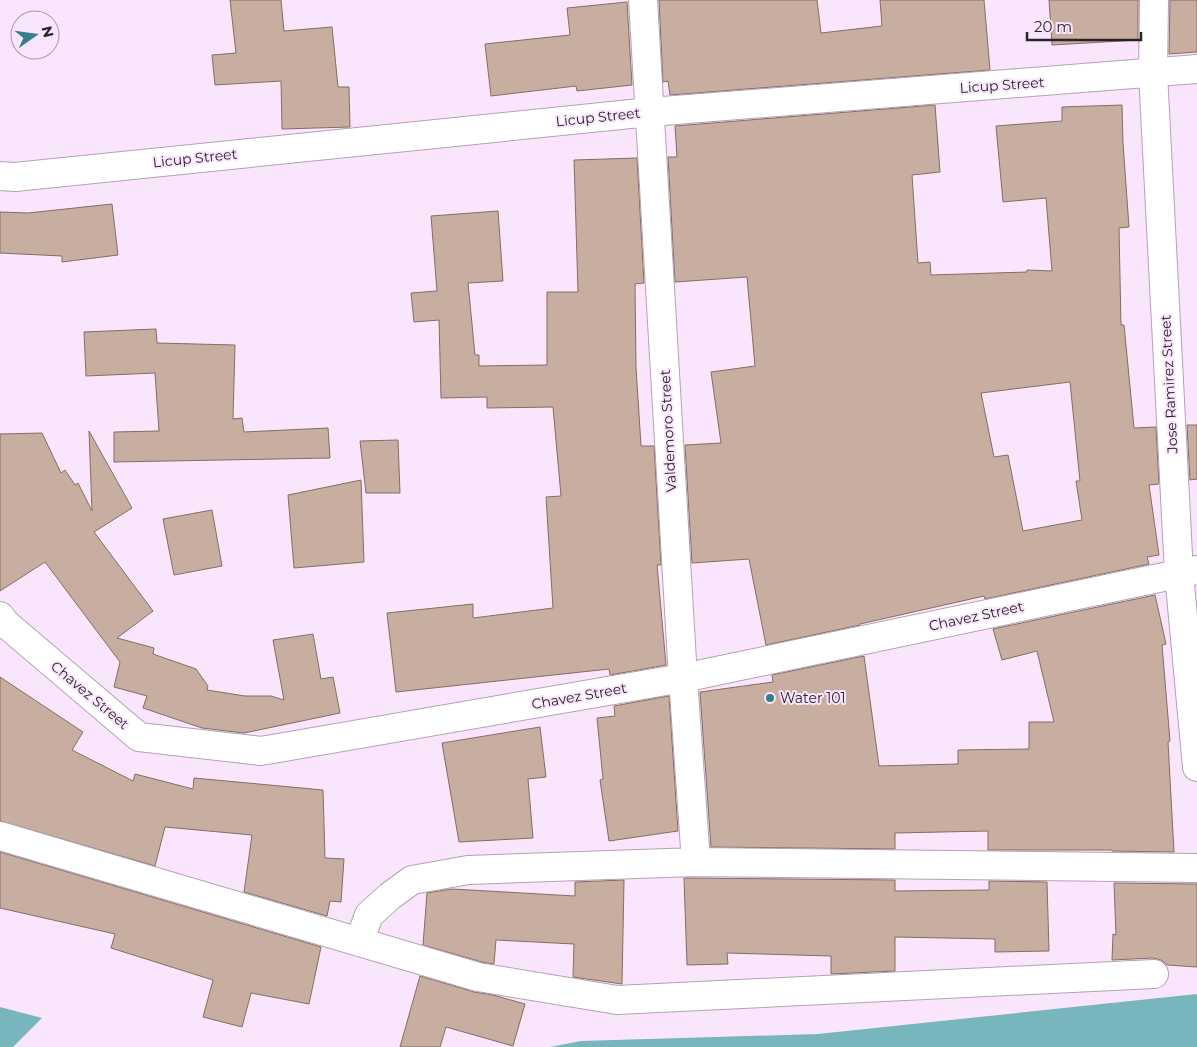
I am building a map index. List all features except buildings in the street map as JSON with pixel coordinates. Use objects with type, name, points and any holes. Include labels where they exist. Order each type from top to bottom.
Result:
[{"type":"street","name":"Valdemoro Street","points":[[642,0],[682,678],[696,862]]},
{"type":"street","name":"Jose Ramirez Street","points":[[1154,0],[1153,73],[1188,572],[1197,767]]},
{"type":"street","name":"Licup Street","points":[[0,176],[15,177],[650,112],[1197,69]]},
{"type":"street","name":"Chavez Street","points":[[0,616],[6,624],[139,736],[262,752],[682,678],[1188,572]]},
{"type":"street","points":[[0,836],[478,977],[617,1000],[1154,974]]},
{"type":"street","points":[[359,942],[369,915],[412,880],[468,870],[696,862],[1197,868]]},
{"type":"shaded area","points":[[1197,994],[1197,1047],[550,1047],[581,1041],[818,1034]]},
{"type":"shaded area","points":[[0,1007],[42,1018],[13,1047],[0,1047]]},
{"type":"place","name":"Water 101","points":[[770,698]]}]
